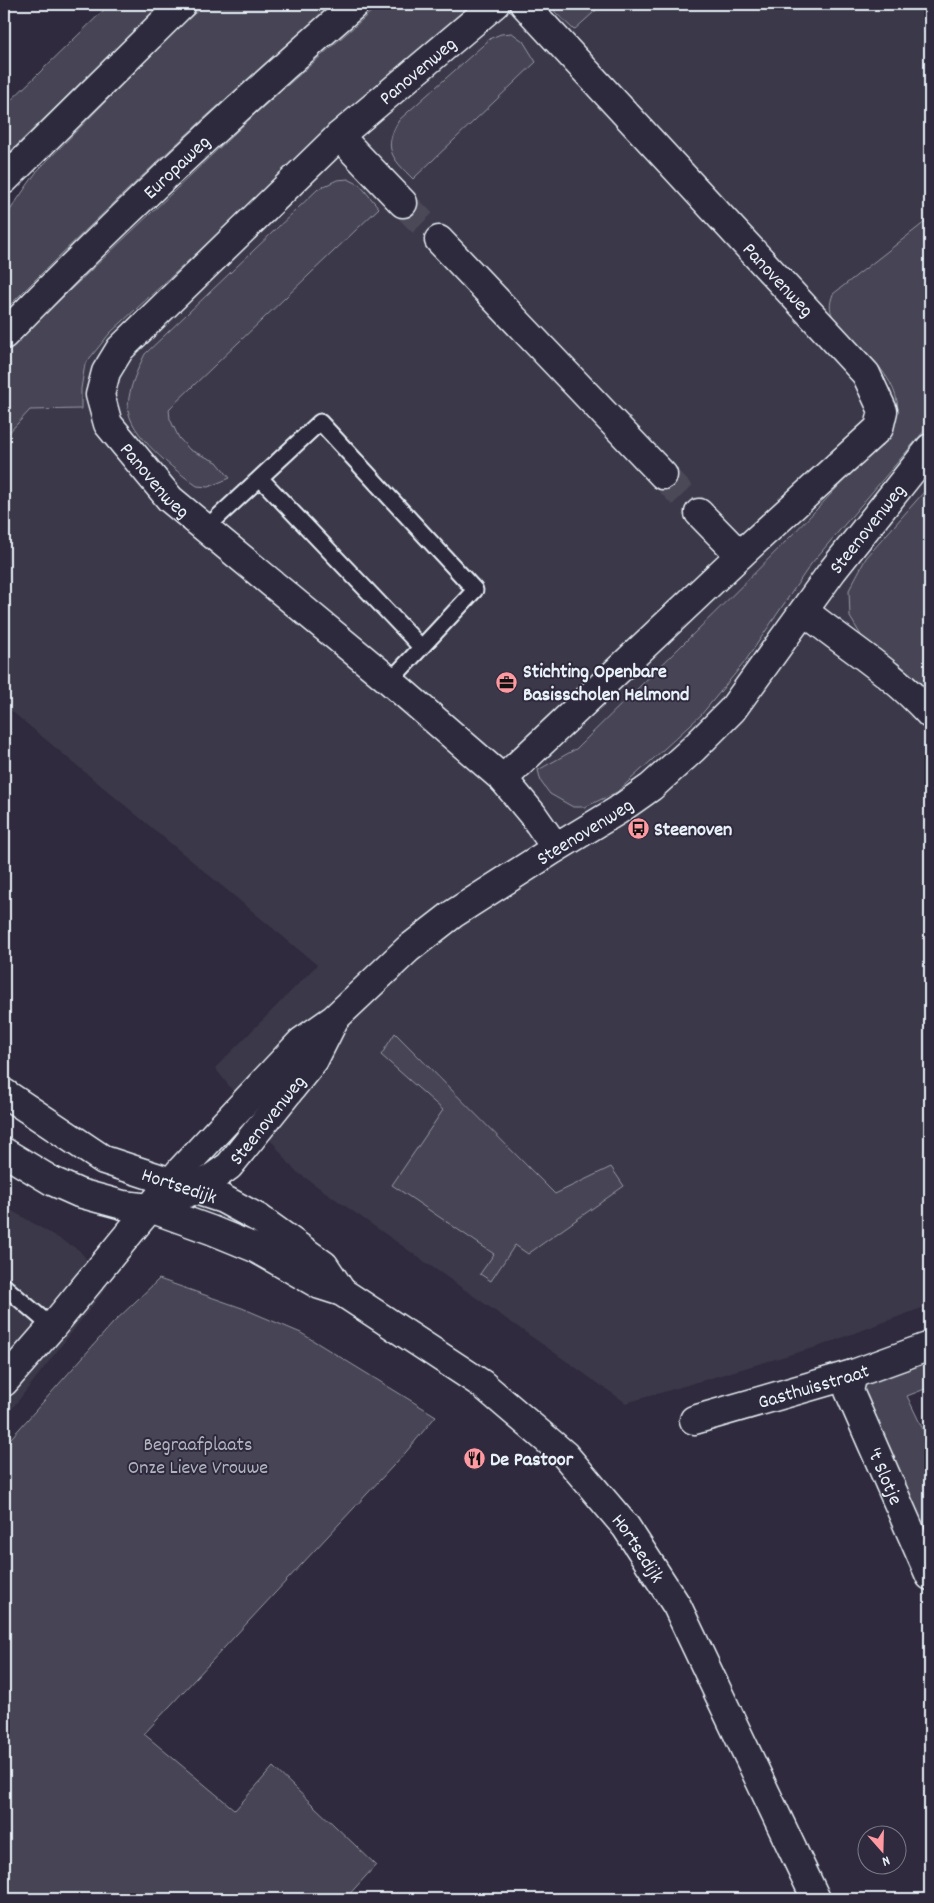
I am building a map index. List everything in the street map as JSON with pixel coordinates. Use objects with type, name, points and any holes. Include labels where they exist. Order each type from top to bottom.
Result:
[{"type":"street","points":[[4,180],[182,4]]},
{"type":"street","name":"Europaweg","points":[[4,335],[89,247],[238,106],[355,4]]},
{"type":"street","name":"Panovenweg","points":[[495,4],[339,136],[120,349],[106,372],[100,395],[108,424],[170,499],[390,681],[503,779],[533,815],[556,848]]},
{"type":"street","name":"Panovenweg","points":[[503,779],[740,554],[879,428],[883,410],[866,374],[524,4]]},
{"type":"street","points":[[339,136],[403,202]]},
{"type":"street","points":[[439,240],[663,476]]},
{"type":"street","name":"Steenovenweg","points":[[4,1382],[150,1208],[183,1186],[229,1166],[314,1060],[334,1019],[408,949],[454,914],[556,848],[618,811],[651,787],[732,710],[833,570],[930,448]]},
{"type":"street","points":[[699,513],[740,554]]},
{"type":"street","points":[[804,611],[843,643],[906,688],[930,714]]},
{"type":"street","name":"Hortsedijk","points":[[4,1093],[104,1160],[223,1199],[268,1225],[324,1265],[342,1292]]},
{"type":"street","name":"Hortsedijk","points":[[4,1152],[52,1181],[79,1193],[123,1205],[150,1208],[255,1248],[320,1285],[342,1292],[482,1384],[565,1455],[626,1527],[677,1606],[816,1899]]},
{"type":"street","name":"Gasthuisstraat","points":[[694,1420],[853,1374],[930,1346]]},
{"type":"street","name":"'t Slotje","points":[[853,1374],[849,1392],[930,1576]]},
{"type":"lane","points":[[206,528],[320,422],[475,590],[390,681]]},
{"type":"lane","points":[[260,478],[421,647]]},
{"type":"lane","points":[[4,1286],[52,1327]]},
{"type":"shaded area","points":[[451,4],[930,4],[930,1305],[820,1346],[626,1403],[294,1170],[215,1068],[317,965],[4,705],[4,391]]},
{"type":"shaded area","points":[[4,1206],[79,1250],[108,1286],[4,1419]]},
{"type":"green space","points":[[110,4],[161,4],[4,158],[4,107]]},
{"type":"green space","points":[[206,4],[333,4],[248,78],[166,154],[4,311],[4,219],[37,171],[181,25]]},
{"type":"green space","points":[[380,4],[473,4],[410,57],[110,333],[85,364],[81,389],[81,409],[30,410],[4,438],[4,353],[256,113]]},
{"type":"green space","points":[[553,4],[603,4],[574,30],[555,12]]},
{"type":"green space","points":[[512,33],[523,41],[536,62],[413,179],[395,159],[390,146],[391,138],[399,120],[491,38],[501,34]]},
{"type":"green space","points":[[348,179],[360,185],[379,208],[169,409],[170,419],[179,438],[190,450],[217,462],[230,478],[208,487],[197,486],[154,451],[135,428],[130,417],[128,406],[130,393],[136,373],[145,354],[318,189],[337,180]]},
{"type":"green space","points":[[930,218],[930,424],[811,564],[744,663],[701,715],[617,792],[585,807],[573,807],[550,794],[541,782],[538,770],[576,749],[782,546],[876,447],[889,430],[897,415],[897,402],[893,389],[886,376],[866,351],[835,321],[830,308],[831,301],[833,294]]},
{"type":"green space","points":[[930,485],[930,694],[862,637],[850,617],[849,590],[866,558]]},
{"type":"green space","points":[[395,1033],[555,1194],[611,1167],[624,1186],[528,1254],[515,1245],[491,1281],[480,1274],[494,1254],[392,1185],[443,1110],[381,1055]]},
{"type":"green space","name":"Begraafplaats Onze Lieve Vrouwe","points":[[159,1279],[242,1308],[301,1333],[436,1416],[406,1452],[144,1734],[235,1810],[273,1767],[376,1865],[345,1899],[4,1899],[4,1446],[113,1323]]},
{"type":"green space","points":[[930,1354],[930,1387],[907,1396],[930,1444],[930,1549],[866,1406],[861,1377]]},
{"type":"tunnel","points":[[403,203],[439,240]]},
{"type":"tunnel","points":[[663,475],[699,513]]},
{"type":"place","name":"Stichting Openbare Basisscholen Helmond","points":[[507,682]]},
{"type":"place","name":"Steenoven","points":[[638,828]]},
{"type":"place","name":"De Pastoor","points":[[474,1458]]}]
